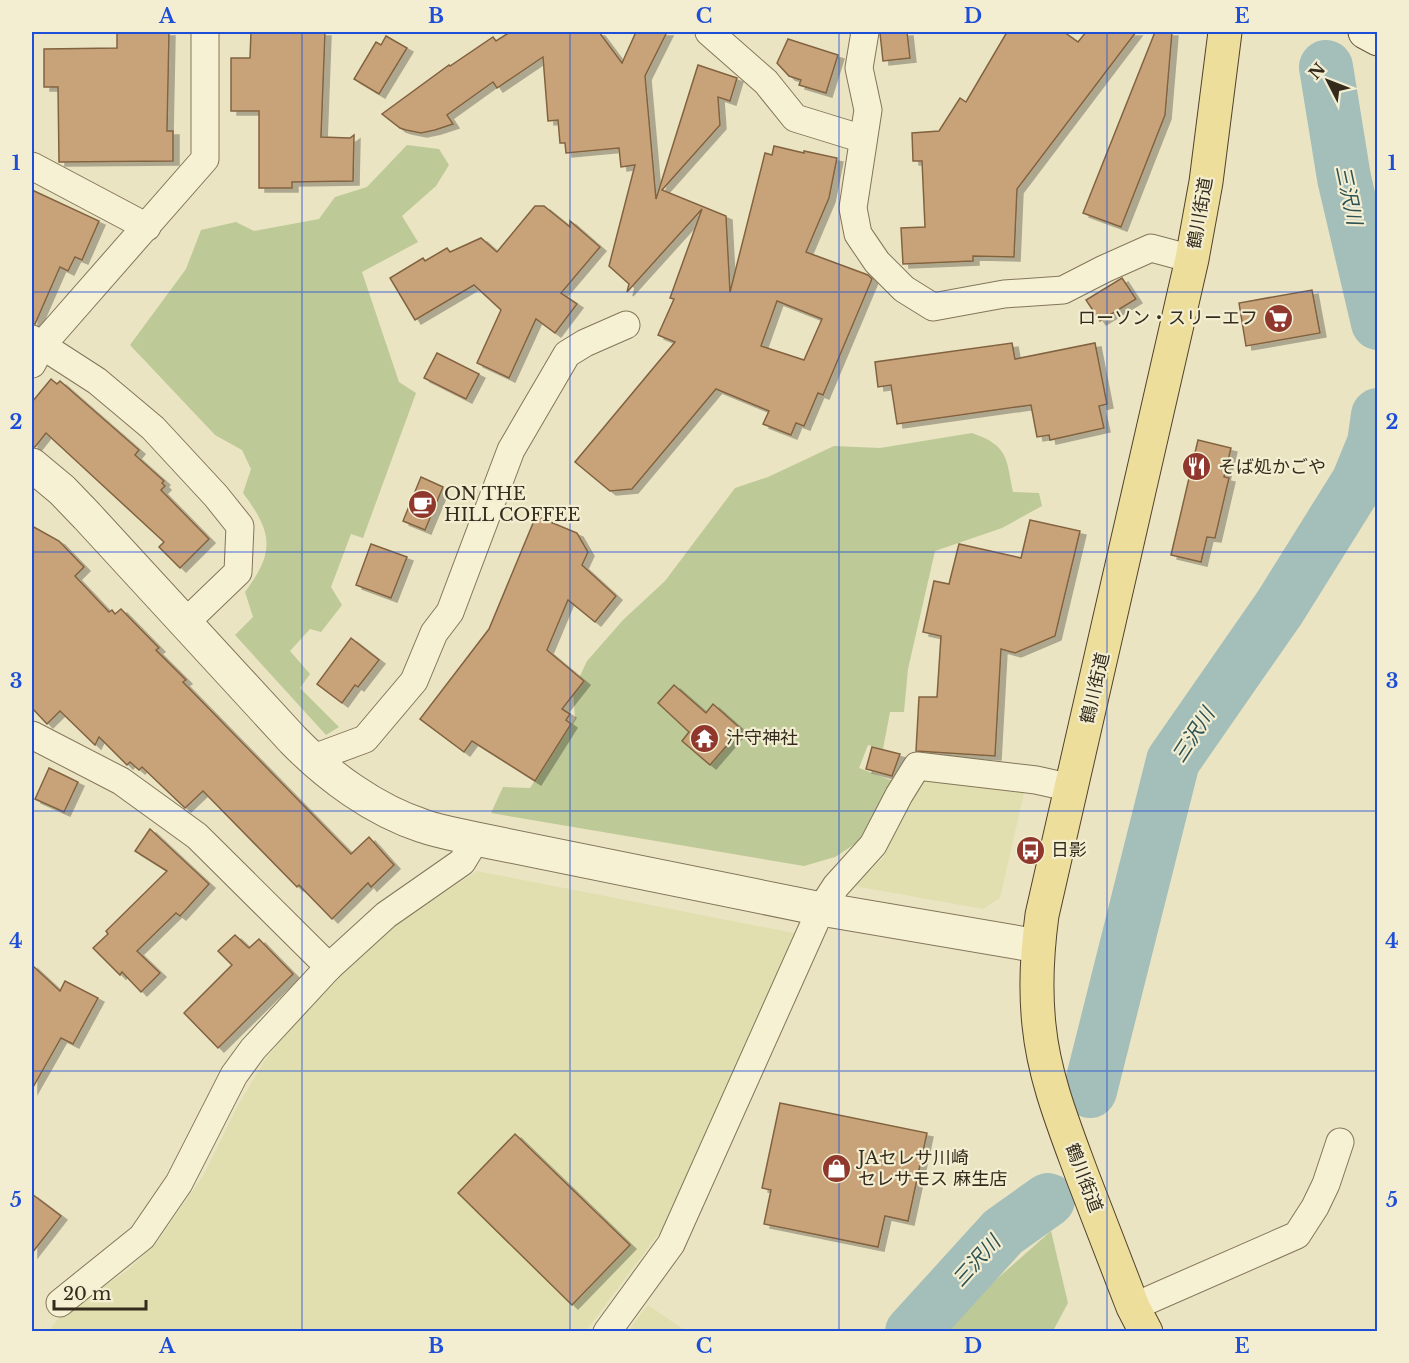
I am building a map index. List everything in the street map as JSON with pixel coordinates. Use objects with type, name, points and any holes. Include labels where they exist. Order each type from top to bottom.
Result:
[{"type":"main road","name":"鶴川街道","points":[[1139,1320],[1062,1121],[1046,1070],[1039,1026],[1036,979],[1038,946],[1042,915],[1192,259],[1206,182],[1225,32]]},
{"type":"street","points":[[186,622],[238,572],[240,526],[216,496],[153,428],[98,381],[35,349],[147,227],[205,159],[205,32]]},
{"type":"street","points":[[709,32],[766,82],[795,118],[863,139]]},
{"type":"street","points":[[865,32],[859,68],[868,110],[853,208],[858,234],[877,262],[904,289],[933,307],[1004,294],[1063,290],[1151,248],[1192,259]]},
{"type":"street","points":[[1365,32],[1377,39]]},
{"type":"street","points":[[32,166],[147,227]]},
{"type":"street","points":[[311,759],[365,740],[414,681],[434,633],[450,612],[511,450],[567,354],[585,343],[626,325]]},
{"type":"street","points":[[32,465],[62,490],[311,759],[372,802],[422,826],[820,909],[1038,946]]},
{"type":"street","points":[[32,735],[121,782],[197,836],[329,967]]},
{"type":"street","points":[[607,1332],[671,1244],[820,909],[836,886],[873,845],[917,766],[1036,780],[1072,788]]},
{"type":"street","points":[[60,1303],[142,1237],[179,1183],[234,1075],[253,1049],[329,967],[386,915],[462,862],[476,839]]},
{"type":"street","points":[[1139,1320],[1297,1235],[1315,1207],[1326,1184],[1340,1142]]},
{"type":"shaded area","points":[[930,776],[1025,789],[1000,898],[983,909],[854,886],[884,857],[904,811]]},
{"type":"shaded area","points":[[477,871],[794,933],[669,1220],[586,1331],[48,1332],[57,1320],[129,1269],[156,1243],[203,1176],[237,1107],[263,1063],[322,986],[376,938]]},
{"type":"shaded area","points":[[648,1305],[686,1331],[628,1331]]},
{"type":"green space","points":[[407,145],[439,149],[449,165],[436,186],[402,216],[418,242],[362,272],[399,382],[416,393],[363,538],[351,534],[331,587],[342,605],[321,632],[310,629],[290,651],[310,674],[300,688],[339,727],[326,735],[235,635],[253,617],[245,592],[262,565],[266,542],[265,531],[260,520],[243,493],[251,469],[242,450],[215,435],[130,345],[186,269],[201,230],[236,222],[254,231],[319,219],[335,197],[367,187]]},
{"type":"green space","points":[[972,433],[993,443],[1004,455],[1013,492],[1039,493],[1042,506],[1002,528],[935,551],[908,669],[904,712],[890,712],[883,749],[868,745],[859,768],[893,781],[858,842],[835,857],[804,866],[491,813],[503,787],[530,788],[575,719],[573,691],[587,661],[623,620],[665,581],[735,488],[768,477],[834,446],[880,448]]},
{"type":"green space","points":[[1051,1231],[1068,1303],[1053,1331],[938,1331]]},
{"type":"building","points":[[117,32],[169,32],[167,131],[173,131],[173,161],[59,162],[58,87],[44,87],[44,49],[117,48]]},
{"type":"building","points":[[251,32],[325,32],[321,137],[350,138],[354,135],[353,181],[292,182],[292,188],[259,188],[259,111],[231,111],[231,58],[250,58]]},
{"type":"building","points":[[510,32],[599,32],[622,63],[636,32],[667,32],[645,76],[656,199],[698,65],[737,78],[730,101],[718,97],[720,125],[662,190],[726,216],[730,292],[765,153],[772,155],[774,146],[837,158],[829,198],[806,252],[868,275],[872,279],[823,395],[818,393],[804,426],[796,423],[791,435],[763,424],[769,411],[716,389],[632,489],[610,491],[575,462],[675,342],[658,335],[674,299],[670,298],[702,209],[627,292],[629,284],[609,266],[635,165],[621,167],[619,148],[566,153],[565,143],[560,143],[558,120],[548,121],[543,57],[497,88],[493,82],[447,115],[453,124],[421,133],[400,128],[382,114],[449,65],[493,37],[496,41]],"holes":[[[777,301],[822,319],[804,360],[761,346]]]},
{"type":"building","points":[[907,32],[910,58],[883,61],[880,33]]},
{"type":"building","points":[[1007,32],[1064,32],[1078,42],[1086,32],[1136,32],[1017,189],[1014,257],[973,256],[973,261],[903,264],[901,228],[925,227],[922,161],[913,161],[912,133],[939,131],[960,98],[966,102]]},
{"type":"building","points":[[1155,32],[1172,32],[1165,115],[1121,227],[1083,213]]},
{"type":"building","points":[[386,36],[407,48],[379,94],[354,79],[376,42],[381,45]]},
{"type":"building","points":[[788,39],[838,55],[826,93],[799,85],[801,80],[789,76],[777,63]]},
{"type":"building","points":[[32,190],[99,221],[82,260],[75,257],[68,271],[60,267],[35,324],[32,323]]},
{"type":"building","points":[[535,206],[544,206],[570,227],[570,221],[600,247],[561,293],[577,304],[555,333],[536,319],[509,378],[477,363],[501,310],[474,285],[415,320],[390,278],[423,258],[425,261],[447,248],[450,252],[481,238],[497,252]]},
{"type":"building","points":[[1122,278],[1136,299],[1100,321],[1086,300]]},
{"type":"building","name":"ローソン・スリーエフ","points":[[1312,290],[1320,333],[1246,346],[1239,303]]},
{"type":"building","points":[[1012,343],[1015,359],[1095,343],[1107,404],[1099,406],[1104,428],[1050,440],[1049,435],[1037,437],[1031,405],[897,424],[891,385],[878,387],[875,362]]},
{"type":"building","points":[[437,353],[479,374],[466,399],[424,378]]},
{"type":"building","points":[[51,379],[57,384],[60,381],[139,450],[135,455],[164,481],[162,483],[165,486],[161,490],[209,539],[180,568],[159,547],[164,542],[46,433],[35,447],[32,447],[32,402]]},
{"type":"building","points":[[1198,440],[1231,448],[1224,477],[1229,478],[1215,538],[1207,537],[1201,562],[1171,555]]},
{"type":"building","name":"ON THE HILL COFFEE","points":[[421,477],[443,487],[425,530],[403,521]]},
{"type":"building","points":[[536,516],[577,533],[588,552],[582,565],[616,596],[595,622],[568,600],[547,650],[584,681],[562,709],[570,714],[566,720],[571,724],[535,781],[472,741],[464,752],[420,719],[489,629]]},
{"type":"building","points":[[1030,520],[1080,531],[1055,636],[1015,653],[1001,649],[995,756],[916,751],[919,697],[937,697],[941,636],[923,632],[934,581],[949,584],[959,544],[1021,558]]},
{"type":"building","points":[[32,526],[59,541],[84,567],[75,576],[109,612],[112,610],[115,614],[121,609],[159,648],[156,650],[186,680],[183,682],[351,854],[369,837],[394,865],[371,887],[368,883],[332,919],[299,885],[297,887],[203,791],[185,808],[142,767],[139,770],[130,762],[127,765],[99,737],[95,745],[60,711],[47,724],[32,708]]},
{"type":"building","points":[[371,544],[407,557],[391,598],[356,585]]},
{"type":"building","points":[[351,638],[379,660],[358,687],[355,685],[342,703],[317,684]]},
{"type":"building","points":[[674,685],[706,713],[713,704],[741,729],[710,765],[682,741],[689,732],[658,703]]},
{"type":"building","points":[[872,747],[900,754],[892,776],[866,769]]},
{"type":"building","points":[[49,768],[78,782],[64,812],[35,799]]},
{"type":"building","points":[[150,829],[209,884],[180,916],[176,913],[137,951],[160,973],[141,992],[122,972],[120,975],[93,948],[108,934],[106,931],[167,871],[135,851]]},
{"type":"building","points":[[235,935],[249,948],[259,939],[293,974],[218,1048],[184,1013],[232,965],[218,951]]},
{"type":"building","points":[[32,965],[60,991],[65,981],[98,998],[73,1044],[61,1038],[32,1089]]},
{"type":"building","points":[[780,1103],[927,1133],[908,1221],[885,1216],[878,1247],[764,1224],[771,1190],[762,1188]]},
{"type":"building","points":[[515,1134],[630,1245],[572,1305],[458,1193]]},
{"type":"building","points":[[32,1194],[61,1216],[32,1253]]},
{"type":"waterway","name":"三沢川","points":[[1326,67],[1344,178],[1378,323]]},
{"type":"waterway","name":"三沢川","points":[[1090,1091],[1173,761],[1280,607],[1358,482],[1374,443],[1378,415]]},
{"type":"waterway","name":"三沢川","points":[[912,1332],[1003,1232],[1048,1200]]},
{"type":"place","name":"ローソン・スリーエフ","points":[[1279,318]]},
{"type":"place","name":"そば処かごや","points":[[1197,467]]},
{"type":"place","name":"ON THE HILL COFFEE","points":[[423,504]]},
{"type":"place","name":"汁守神社","points":[[705,738]]},
{"type":"place","name":"日影","points":[[1030,850]]},
{"type":"place","name":"JAセレサ川崎 セレサモス 麻生店","points":[[837,1168]]}]
